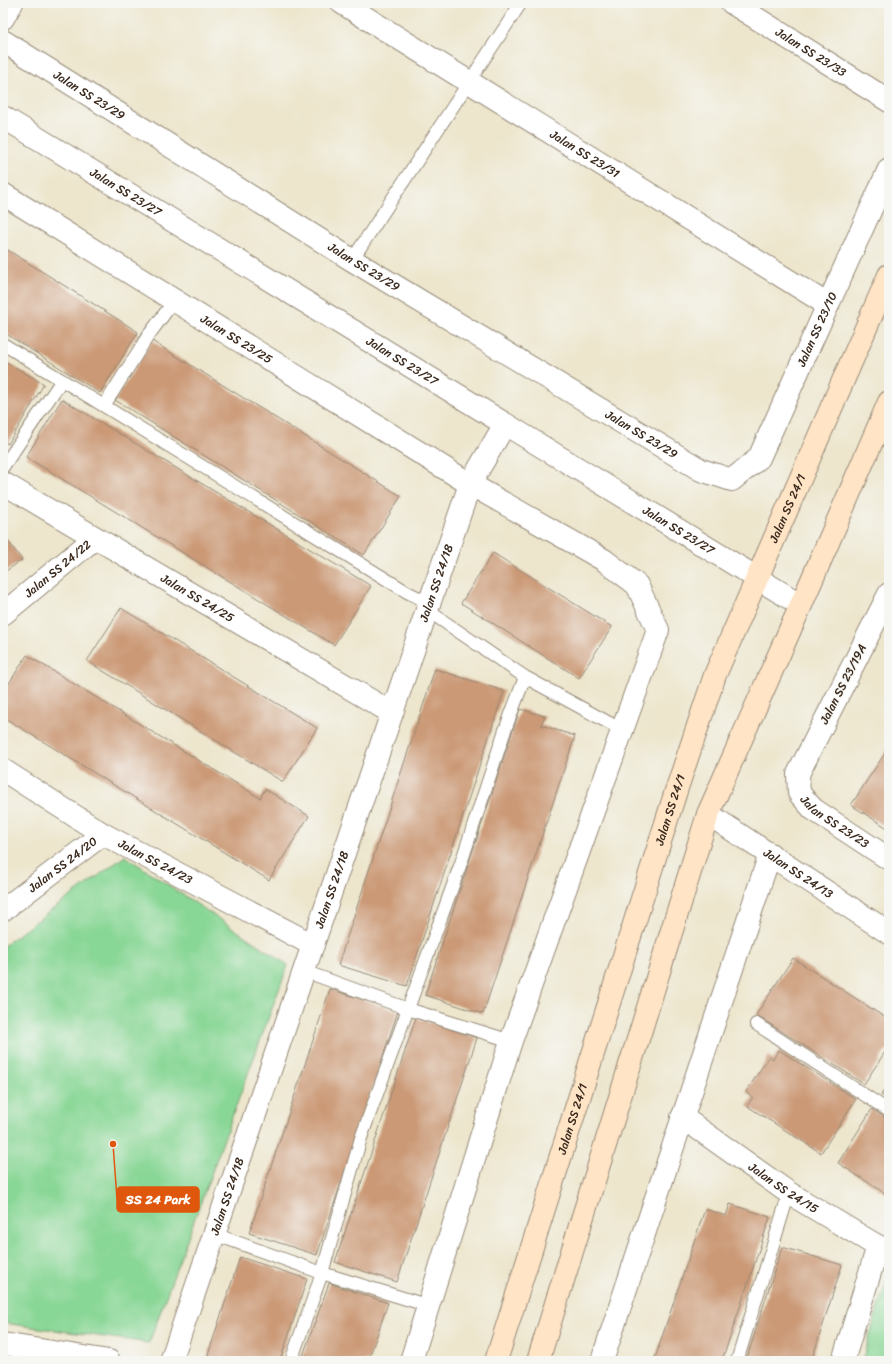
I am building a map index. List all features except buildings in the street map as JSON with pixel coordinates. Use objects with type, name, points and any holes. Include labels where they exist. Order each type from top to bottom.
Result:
[{"type":"main road","name":"Jalan SS 24/1","points":[[496,1361],[678,784],[715,675],[756,577],[889,275]]},
{"type":"main road","points":[[538,1361],[708,814],[889,402]]},
{"type":"street","points":[[3,18],[12,3]]},
{"type":"street","name":"Jalan SS 23/31","points":[[342,3],[828,305]]},
{"type":"street","name":"Jalan SS 23/33","points":[[732,3],[889,101]]},
{"type":"street","name":"Jalan SS 23/29","points":[[3,41],[352,260],[701,470],[732,480]]},
{"type":"street","name":"Jalan SS 23/27","points":[[3,117],[801,605]]},
{"type":"street","name":"Jalan SS 23/10","points":[[732,480],[759,458],[889,169]]},
{"type":"street","name":"Jalan SS 23/25","points":[[3,194],[470,484]]},
{"type":"street","name":"Jalan SS 24/18","points":[[171,1361],[470,484],[505,424]]},
{"type":"street","name":"Jalan SS 24/25","points":[[3,484],[392,713]]},
{"type":"street","points":[[411,1361],[511,1041],[658,630],[637,585],[604,560],[470,484]]},
{"type":"street","name":"Jalan SS 24/22","points":[[3,614],[95,538]]},
{"type":"street","name":"Jalan SS 23/19A","points":[[798,774],[889,594]]},
{"type":"street","name":"Jalan SS 24/23","points":[[3,770],[103,834],[313,945]]},
{"type":"street","name":"Jalan SS 23/23","points":[[798,774],[799,793],[813,809],[889,859]]},
{"type":"street","name":"Jalan SS 24/13","points":[[708,814],[889,933]]},
{"type":"street","name":"Jalan SS 24/20","points":[[3,910],[103,834]]},
{"type":"street","points":[[602,1361],[770,854]]},
{"type":"street","name":"Jalan SS 24/15","points":[[682,1118],[789,1193],[884,1250]]},
{"type":"street","points":[[843,1361],[884,1250]]},
{"type":"street","points":[[3,1344],[110,1361]]},
{"type":"lane","points":[[352,260],[521,3]]},
{"type":"lane","points":[[104,406],[148,336],[174,301]]},
{"type":"lane","points":[[3,344],[400,588],[525,677],[622,730]]},
{"type":"lane","points":[[3,467],[62,380]]},
{"type":"lane","points":[[290,1361],[322,1274],[361,1138],[461,863],[505,730],[525,677]]},
{"type":"lane","points":[[304,971],[408,1009],[511,1041]]},
{"type":"lane","points":[[756,1024],[889,1111]]},
{"type":"lane","points":[[736,1361],[789,1193]]},
{"type":"lane","points":[[214,1234],[322,1274],[429,1306]]},
{"type":"green space","points":[[125,856],[288,965],[149,1343],[3,1323],[3,946]]},
{"type":"green space","points":[[888,1275],[889,1361],[862,1361]]},
{"type":"place","name":"SS 24 Park","points":[[113,1144]]}]
